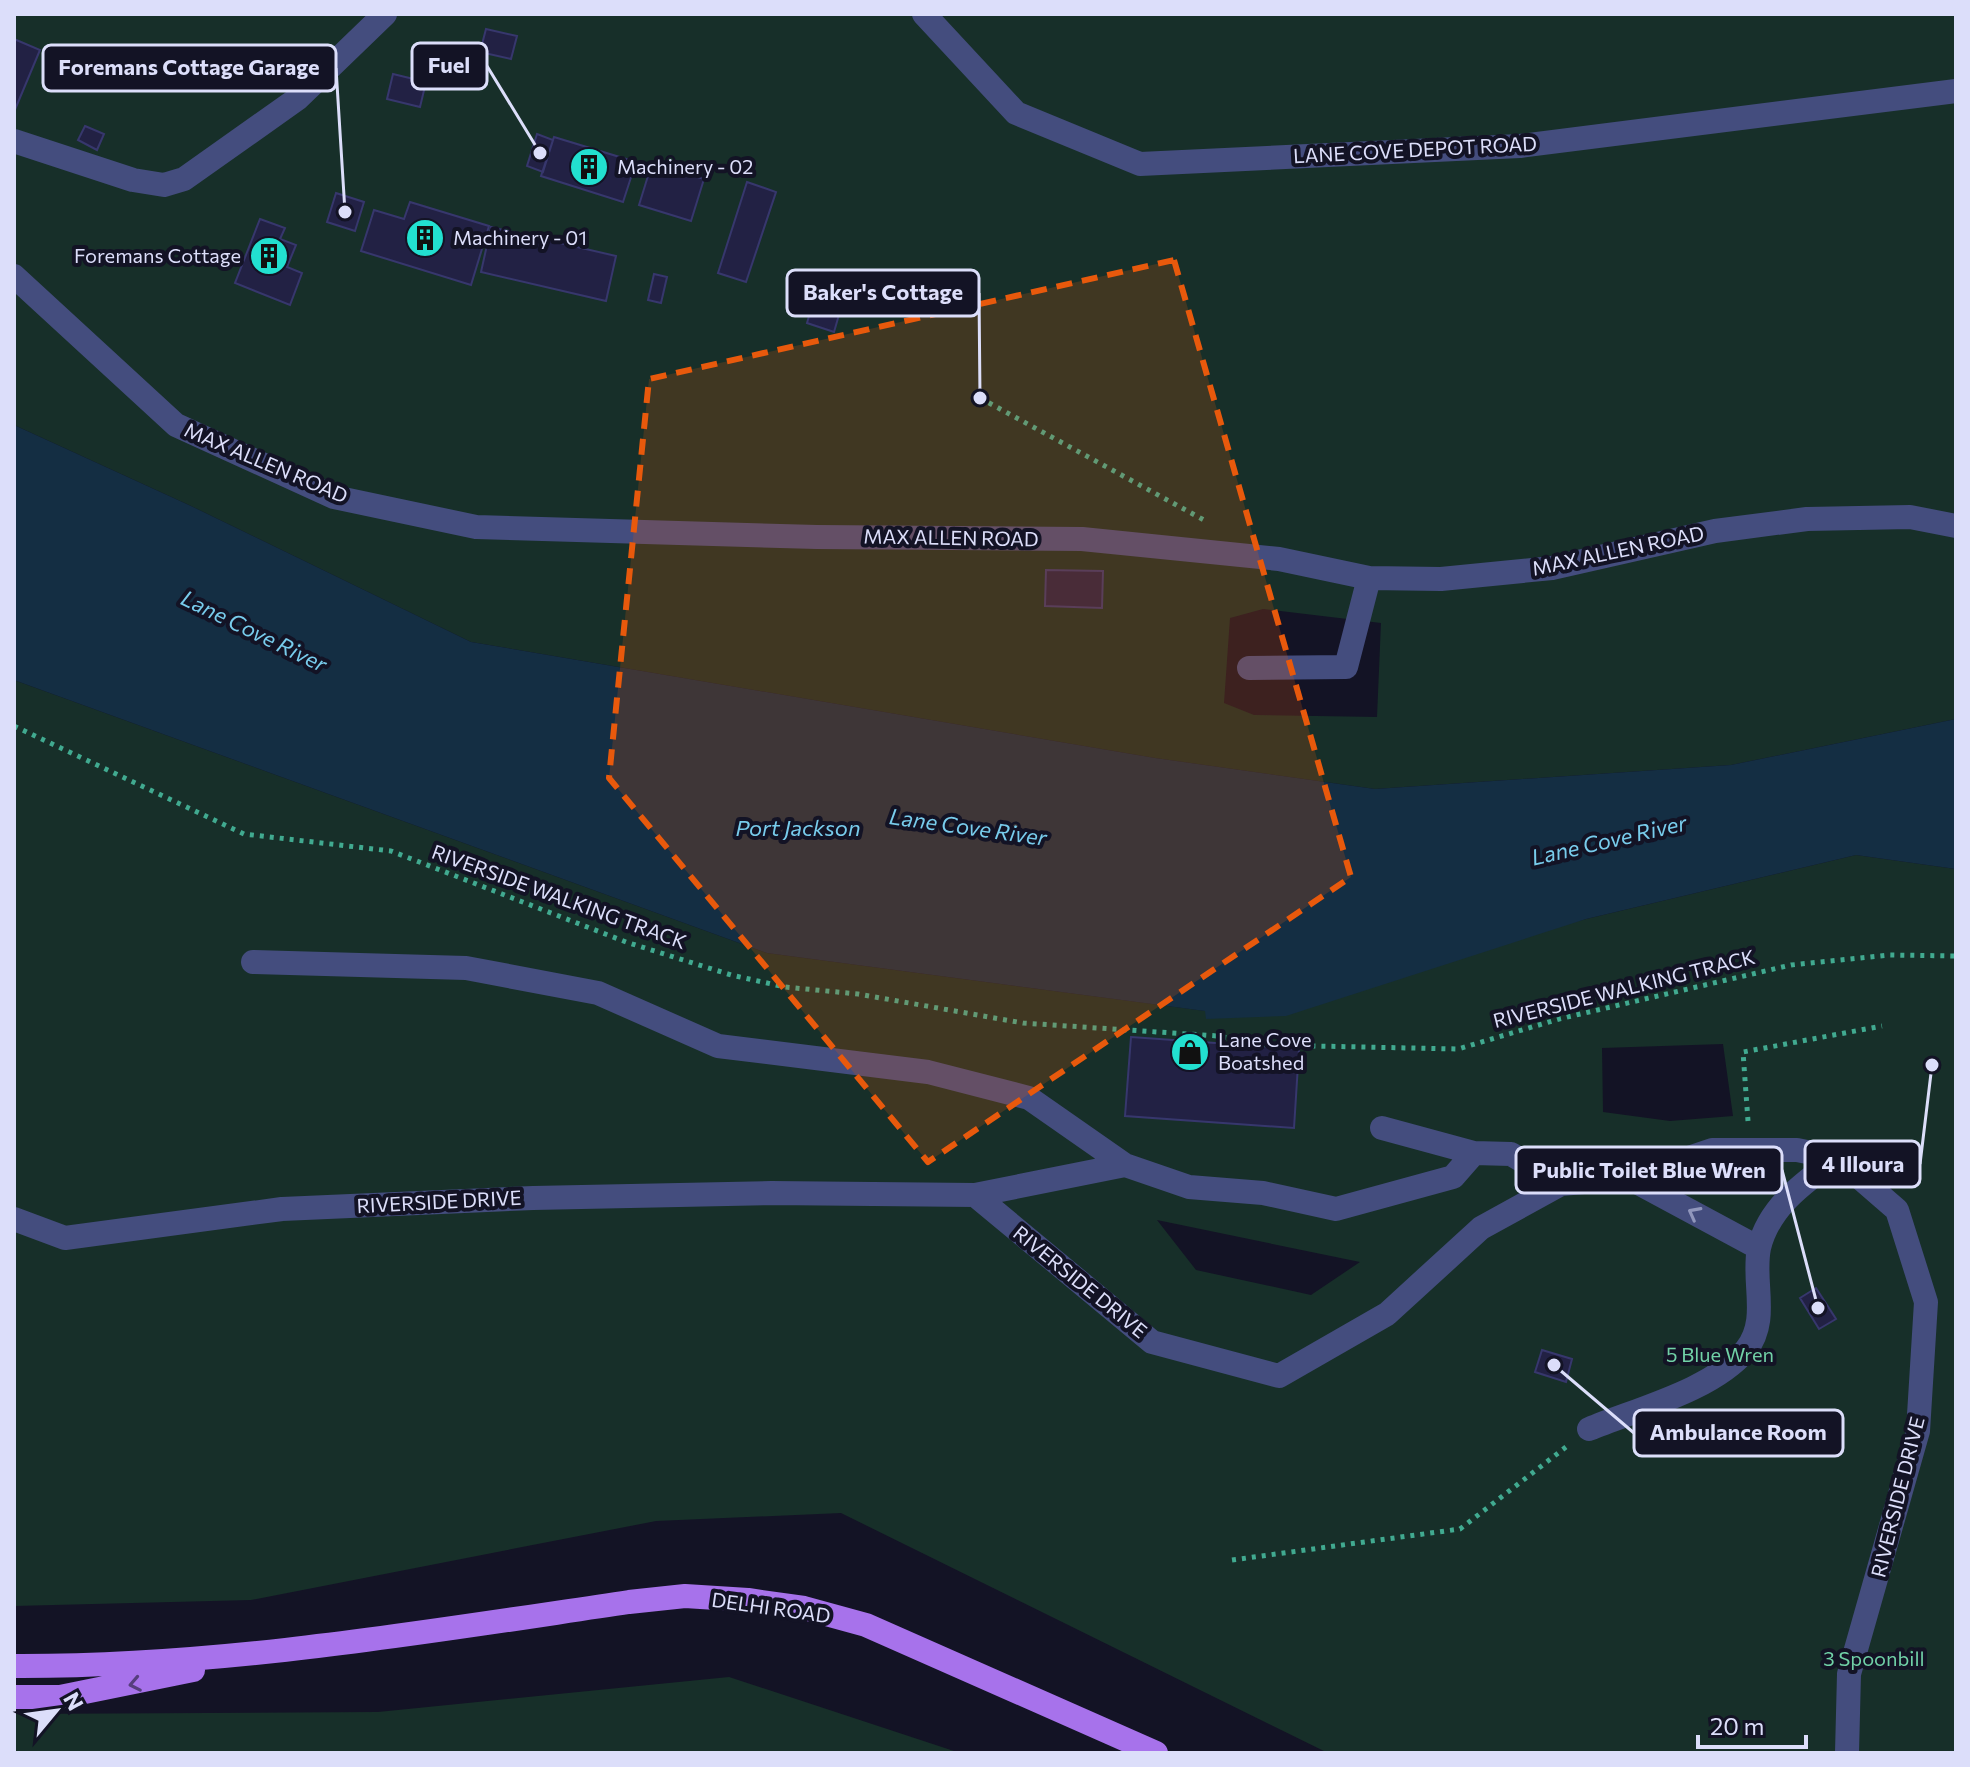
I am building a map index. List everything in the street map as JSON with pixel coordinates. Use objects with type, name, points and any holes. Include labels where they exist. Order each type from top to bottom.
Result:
[{"type":"main road","name":"DELHI ROAD","points":[[14,1666],[100,1666],[265,1653],[685,1596],[748,1600],[804,1608],[866,1625],[1156,1753]]},
{"type":"main road","name":"DELHI ROAD","points":[[14,1697],[60,1697],[105,1690],[265,1653]]},
{"type":"street","points":[[14,141],[133,180],[164,185],[184,179],[297,99],[385,14]]},
{"type":"street","name":"LANE COVE DEPOT ROAD","points":[[924,14],[1016,113],[1140,164],[1520,146],[1956,91]]},
{"type":"street","name":"MAX ALLEN ROAD","points":[[14,276],[176,425],[334,497],[476,527],[817,537],[1082,539],[1279,559],[1369,578],[1441,579],[1552,568],[1715,531],[1807,519],[1910,517],[1956,526]]},
{"type":"street","points":[[1249,668],[1346,667],[1369,578]]},
{"type":"street","points":[[253,962],[466,968],[598,993],[718,1046],[928,1072],[1029,1098],[1125,1165],[1189,1187],[1263,1193],[1336,1209],[1453,1177],[1474,1153]]},
{"type":"street","points":[[1382,1128],[1474,1153],[1511,1154],[1561,1184]]},
{"type":"street","name":"RIVERSIDE DRIVE","points":[[14,1219],[65,1238],[298,1208],[692,1195],[975,1195],[1152,1342],[1279,1376],[1387,1314],[1481,1228],[1561,1184],[1629,1178],[1712,1150],[1797,1150],[1837,1158],[1897,1210],[1926,1302],[1918,1431],[1849,1674],[1847,1753]]},
{"type":"street","points":[[1589,1429],[1721,1375],[1748,1348],[1760,1315],[1759,1248],[1786,1197],[1837,1158]]},
{"type":"street","points":[[975,1195],[1125,1165]]},
{"type":"street","points":[[1629,1178],[1759,1248]]},
{"type":"path","points":[[980,398],[1213,524]]},
{"type":"path","name":"RIVERSIDE WALKING TRACK","points":[[14,726],[244,834],[391,851],[626,942],[731,975],[785,987],[858,994],[1023,1023],[1218,1036],[1267,1045],[1458,1049],[1559,1019],[1791,965],[1890,955],[1956,956]]},
{"type":"path","points":[[1750,1149],[1743,1052],[1882,1026]]},
{"type":"path","points":[[1232,1560],[1460,1529],[1589,1429]]},
{"type":"highlighted area","points":[[1174,260],[1351,877],[928,1162],[609,778],[649,379]]},
{"type":"green space","points":[[14,14],[1956,14],[1956,719],[1731,765],[1375,789],[1155,758],[471,642],[191,506],[14,425]],"holes":[[[1263,609],[1381,623],[1377,717],[1254,715],[1224,703],[1230,618]]]},
{"type":"green space","points":[[14,680],[767,953],[1206,1011],[1206,1019],[1586,919],[1856,855],[1956,869],[1956,1753],[1328,1753],[841,1513],[656,1521],[251,1600],[14,1606]],"holes":[[[1723,1044],[1733,1116],[1670,1121],[1603,1112],[1602,1048]],[[1157,1220],[1360,1262],[1311,1295],[1196,1270]]]},
{"type":"green space","points":[[729,1677],[960,1753],[14,1753],[14,1714],[378,1712]]},
{"type":"water","name":"Port Jackson","points":[[14,425],[191,506],[471,642],[1155,758],[1375,789],[1731,765],[1956,719],[1956,869],[1856,855],[1586,919],[1286,1016],[1206,1019],[1205,1011],[767,953],[14,680]]},
{"type":"building","points":[[486,29],[517,36],[511,59],[480,52]]},
{"type":"building","points":[[14,39],[40,50],[14,112]]},
{"type":"building","points":[[393,74],[426,82],[420,107],[387,99]]},
{"type":"building","points":[[85,126],[104,134],[97,150],[78,140]]},
{"type":"building","points":[[537,134],[553,140],[543,172],[527,166]]},
{"type":"building","name":"Machinery - 02","points":[[554,137],[636,162],[623,202],[541,176]]},
{"type":"building","points":[[652,163],[704,179],[691,221],[639,205]]},
{"type":"building","points":[[747,182],[776,192],[746,282],[718,273]]},
{"type":"building","points":[[336,193],[364,202],[355,231],[327,222]]},
{"type":"building","name":"Machinery - 01","points":[[410,202],[489,226],[471,285],[361,251],[374,210],[404,219]]},
{"type":"building","name":"Foremans Cottage","points":[[260,219],[285,228],[280,239],[296,245],[287,267],[302,273],[290,305],[235,283]]},
{"type":"building","points":[[491,227],[616,256],[606,301],[481,272]]},
{"type":"building","points":[[654,274],[667,277],[661,303],[648,300]]},
{"type":"building","points":[[814,299],[841,308],[834,332],[807,323]]},
{"type":"building","points":[[1046,570],[1103,571],[1102,608],[1045,606]]},
{"type":"building","points":[[1131,1037],[1299,1049],[1294,1128],[1125,1116]]},
{"type":"building","points":[[1816,1288],[1836,1319],[1819,1329],[1800,1298]]},
{"type":"building","points":[[1542,1350],[1572,1359],[1566,1382],[1535,1372]]},
{"type":"place","name":"Fuel","points":[[540,153]]},
{"type":"place","name":"Machinery - 02","points":[[589,167]]},
{"type":"place","name":"Foremans Cottage Garage","points":[[345,212]]},
{"type":"place","name":"Machinery - 01","points":[[425,238]]},
{"type":"place","name":"Foremans Cottage","points":[[269,256]]},
{"type":"place","name":"Baker's Cottage","points":[[980,398]]},
{"type":"place","name":"Lane Cove Boatshed","points":[[1190,1052]]},
{"type":"place","name":"4 Illoura","points":[[1932,1065]]},
{"type":"place","name":"Public Toilet Blue Wren","points":[[1818,1308]]},
{"type":"place","name":"Ambulance Room","points":[[1554,1365]]},
{"type":"water label","name":"Lane Cove River","points":[[254,631]]},
{"type":"water label","name":"Lane Cove River","points":[[968,827]]},
{"type":"water label","name":"Lane Cove River","points":[[1609,840]]},
{"type":"park label","name":"5 Blue Wren","points":[[1720,1355]]},
{"type":"park label","name":"3 Spoonbill","points":[[1874,1659]]}]
